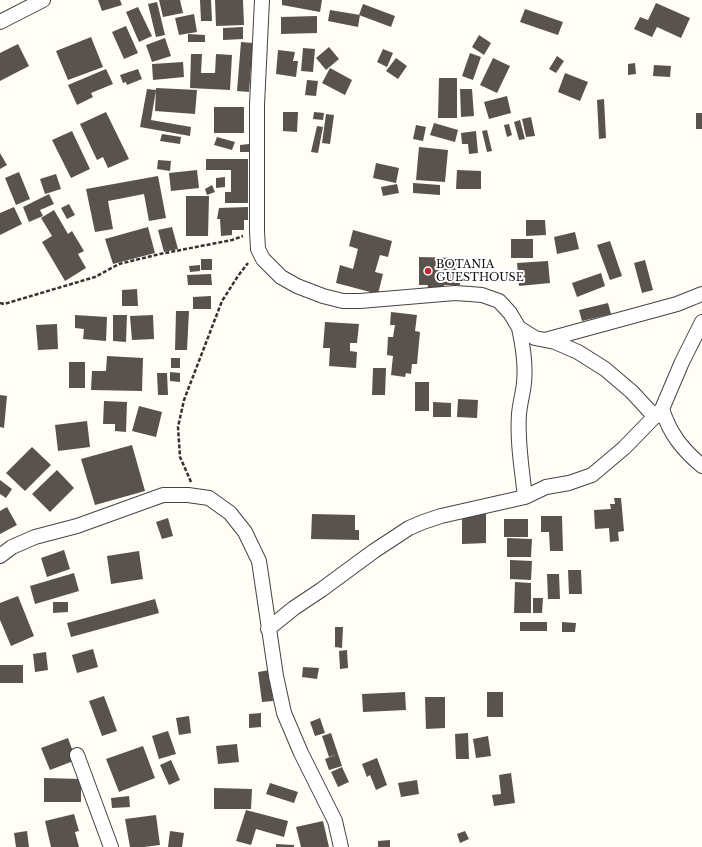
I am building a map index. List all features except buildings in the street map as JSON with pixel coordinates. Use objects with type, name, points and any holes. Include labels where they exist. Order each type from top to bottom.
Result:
[{"type":"street","points":[[0,22],[43,0]]},
{"type":"street","points":[[262,0],[257,105],[257,231],[258,249],[263,259],[281,277],[298,286],[323,296],[343,301],[360,301],[455,293],[482,295],[499,301],[519,328],[524,350],[524,384],[519,414],[519,432],[525,497]]},
{"type":"street","points":[[545,340],[670,306],[702,294]]},
{"type":"street","points":[[268,629],[294,608],[409,528],[441,516],[525,497],[546,487],[569,483],[592,475],[624,448],[659,413],[702,322]]},
{"type":"street","points":[[519,328],[535,338],[555,342],[578,352],[605,369],[659,413],[676,439],[702,466]]},
{"type":"street","points":[[0,556],[12,547],[35,537],[77,526],[163,495],[188,495],[209,498],[230,513],[245,532],[259,561],[268,629],[284,713],[301,753],[335,821],[341,847]]},
{"type":"street","points":[[77,755],[110,847]]},
{"type":"path","points":[[0,303],[4,304],[42,294],[95,277],[119,264],[160,254],[232,240],[257,231]]},
{"type":"path","points":[[198,497],[180,457],[178,427],[184,400],[222,301],[258,249]]},
{"type":"place","name":"BOTANIA GUESTHOUSE","points":[[428,271]]}]
